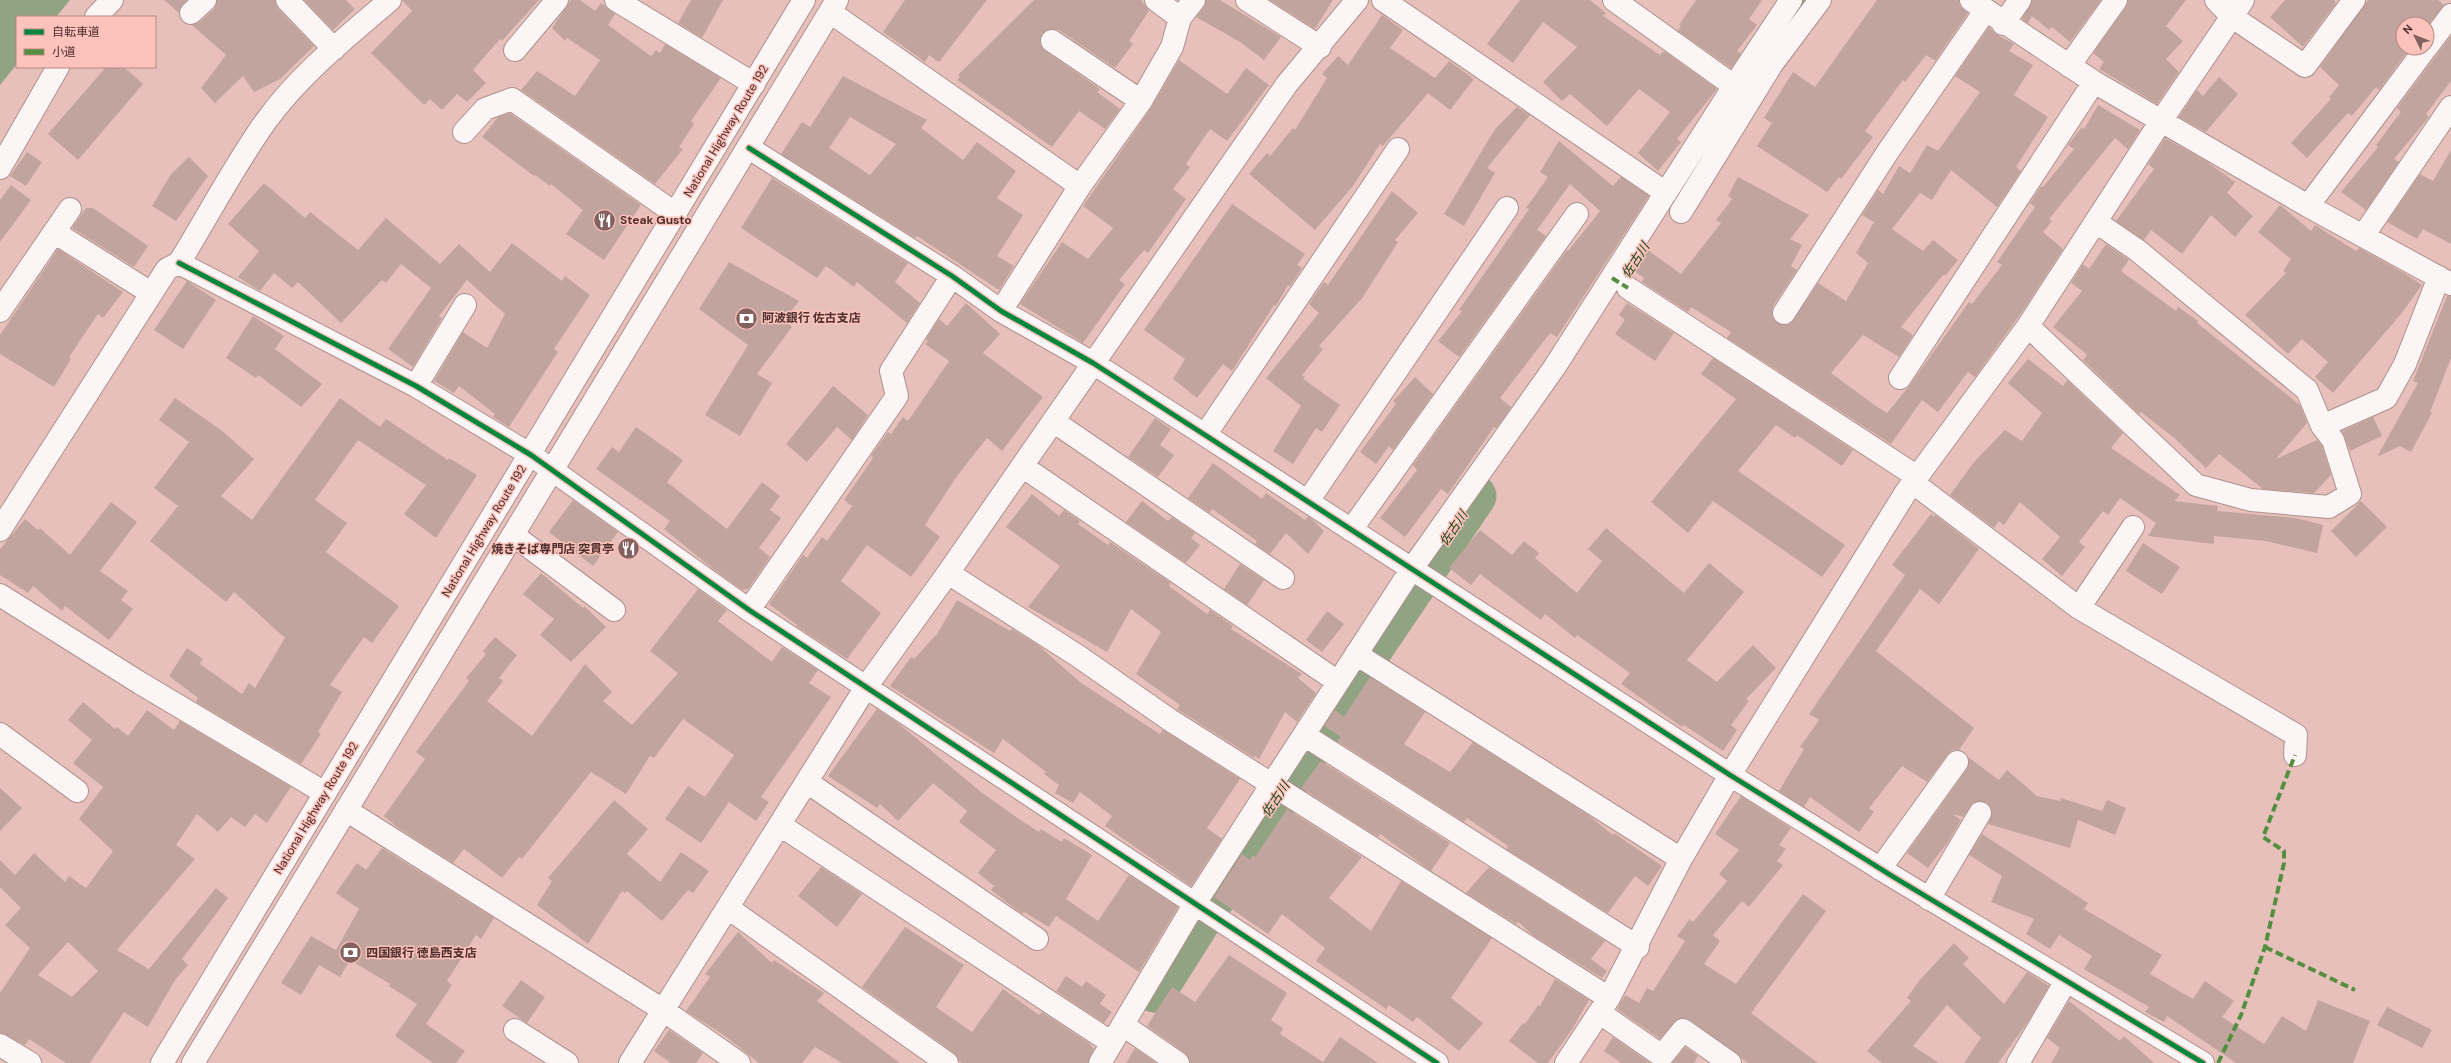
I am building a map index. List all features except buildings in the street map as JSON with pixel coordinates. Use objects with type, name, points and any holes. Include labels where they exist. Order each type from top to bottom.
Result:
[{"type":"main road","points":[[97,16],[112,0]]},
{"type":"main road","points":[[287,0],[334,49]]},
{"type":"main road","points":[[0,530],[167,269],[179,263],[266,121],[290,92],[334,49],[390,0]]},
{"type":"main road","points":[[515,50],[557,0]]},
{"type":"main road","points":[[616,0],[754,84]]},
{"type":"main road","name":"National Highway Route 192","points":[[162,1063],[531,455],[804,0]]},
{"type":"main road","points":[[1156,0],[1180,18]]},
{"type":"main road","points":[[1001,311],[1080,186],[1141,101],[1172,48],[1180,18],[1194,0]]},
{"type":"main road","points":[[630,1063],[866,687],[948,573],[1288,84],[1320,47],[1357,0]]},
{"type":"main road","points":[[1383,0],[1666,193]]},
{"type":"main road","points":[[1614,0],[1734,86]]},
{"type":"main road","points":[[1100,1063],[1126,1033],[1200,908],[1311,739],[1338,682],[1363,659],[1554,368],[1734,86],[1791,0]]},
{"type":"main road","points":[[1681,212],[1772,64],[1820,0]]},
{"type":"main road","points":[[2003,24],[2020,0]]},
{"type":"main road","points":[[2069,66],[2116,0]]},
{"type":"main road","points":[[2216,0],[2237,8],[2304,66],[2354,0]]},
{"type":"main road","points":[[1255,2],[1320,47]]},
{"type":"main road","points":[[1784,313],[1887,153],[1978,5],[2003,24],[2094,82],[2308,206],[2445,280],[2405,364],[2386,398],[2322,426]]},
{"type":"main road","points":[[193,1063],[513,535],[553,472],[834,6],[1080,186]]},
{"type":"main road","points":[[1566,1063],[1605,1005],[1638,947],[1682,859],[1730,775],[1914,479],[2028,326],[2161,121],[2237,8]]},
{"type":"main road","points":[[2435,37],[2451,15]]},
{"type":"main road","points":[[1052,41],[1141,101]]},
{"type":"main road","points":[[2308,206],[2421,56]]},
{"type":"main road","points":[[0,168],[57,68]]},
{"type":"main road","points":[[1900,378],[2094,82]]},
{"type":"main road","points":[[464,132],[485,109],[512,99],[676,214]]},
{"type":"main road","points":[[2363,236],[2451,107]]},
{"type":"main road","points":[[749,148],[952,276],[1001,311],[1093,363],[1308,501],[1418,575],[1730,775],[1929,899],[2203,1063]]},
{"type":"main road","points":[[1205,435],[1398,149]]},
{"type":"main road","points":[[1308,501],[1507,208]]},
{"type":"main road","points":[[0,311],[70,209]]},
{"type":"main road","points":[[1351,530],[1577,214]]},
{"type":"main road","points":[[2028,326],[2196,485],[2251,500],[2329,507],[2350,494],[2333,440],[2322,426],[2307,390],[2137,250],[2096,222]]},
{"type":"main road","points":[[54,232],[151,293]]},
{"type":"main road","points":[[179,263],[416,386],[531,455],[749,610],[1437,1063]]},
{"type":"main road","points":[[749,610],[897,396],[891,372],[952,276]]},
{"type":"main road","points":[[1628,288],[1914,479],[2079,608],[2296,735],[2295,755]]},
{"type":"main road","points":[[416,386],[466,305]]},
{"type":"main road","points":[[1053,421],[1282,578]]},
{"type":"main road","points":[[1022,466],[1338,682]]},
{"type":"main road","points":[[2079,608],[2133,527]]},
{"type":"main road","points":[[513,535],[614,610]]},
{"type":"main road","points":[[948,573],[1078,656],[1170,720],[1278,788],[1605,1005],[1662,1056],[1683,1030],[1730,1063]]},
{"type":"main road","points":[[0,595],[140,683],[325,793]]},
{"type":"main road","points":[[1363,659],[1682,859]]},
{"type":"main road","points":[[0,734],[77,791]]},
{"type":"main road","points":[[1311,739],[1638,947]]},
{"type":"main road","points":[[1880,869],[1956,762]]},
{"type":"main road","points":[[807,782],[1037,939]]},
{"type":"main road","points":[[346,810],[663,1010],[739,1063]]},
{"type":"main road","points":[[1929,899],[1980,813]]},
{"type":"main road","points":[[780,825],[1178,1063]]},
{"type":"main road","points":[[728,908],[946,1063]]},
{"type":"main road","points":[[2018,1063],[2066,981]]},
{"type":"main road","points":[[515,1030],[567,1063]]},
{"type":"main road","points":[[0,1045],[30,1063]]},
{"type":"shaded area","points":[[0,0],[70,0],[57,16],[16,16],[16,65],[0,85]]},
{"type":"waterway","name":"佐古川","points":[[1757,69],[1805,0]]},
{"type":"waterway","name":"佐古川","points":[[1155,991],[1372,648],[1475,496]]},
{"type":"marked path","points":[[1612,278],[1628,288]]},
{"type":"marked path","points":[[2218,1063],[2241,1015],[2265,947],[2284,863],[2284,851],[2263,837],[2295,755]]},
{"type":"marked path","points":[[2265,947],[2355,990]]},
{"type":"cycle path","points":[[749,148],[952,276],[1001,311],[1093,363],[1730,775],[1892,876],[2203,1063]]},
{"type":"cycle path","points":[[179,263],[416,386],[531,455],[749,610],[1437,1063]]},
{"type":"place","name":"Steak Gusto","points":[[604,220]]},
{"type":"place","name":"阿波銀行 佐古支店","points":[[746,318]]},
{"type":"place","name":"焼きそば専門店 突貫亭","points":[[629,549]]},
{"type":"place","name":"四国銀行 徳島西支店","points":[[350,953]]}]
